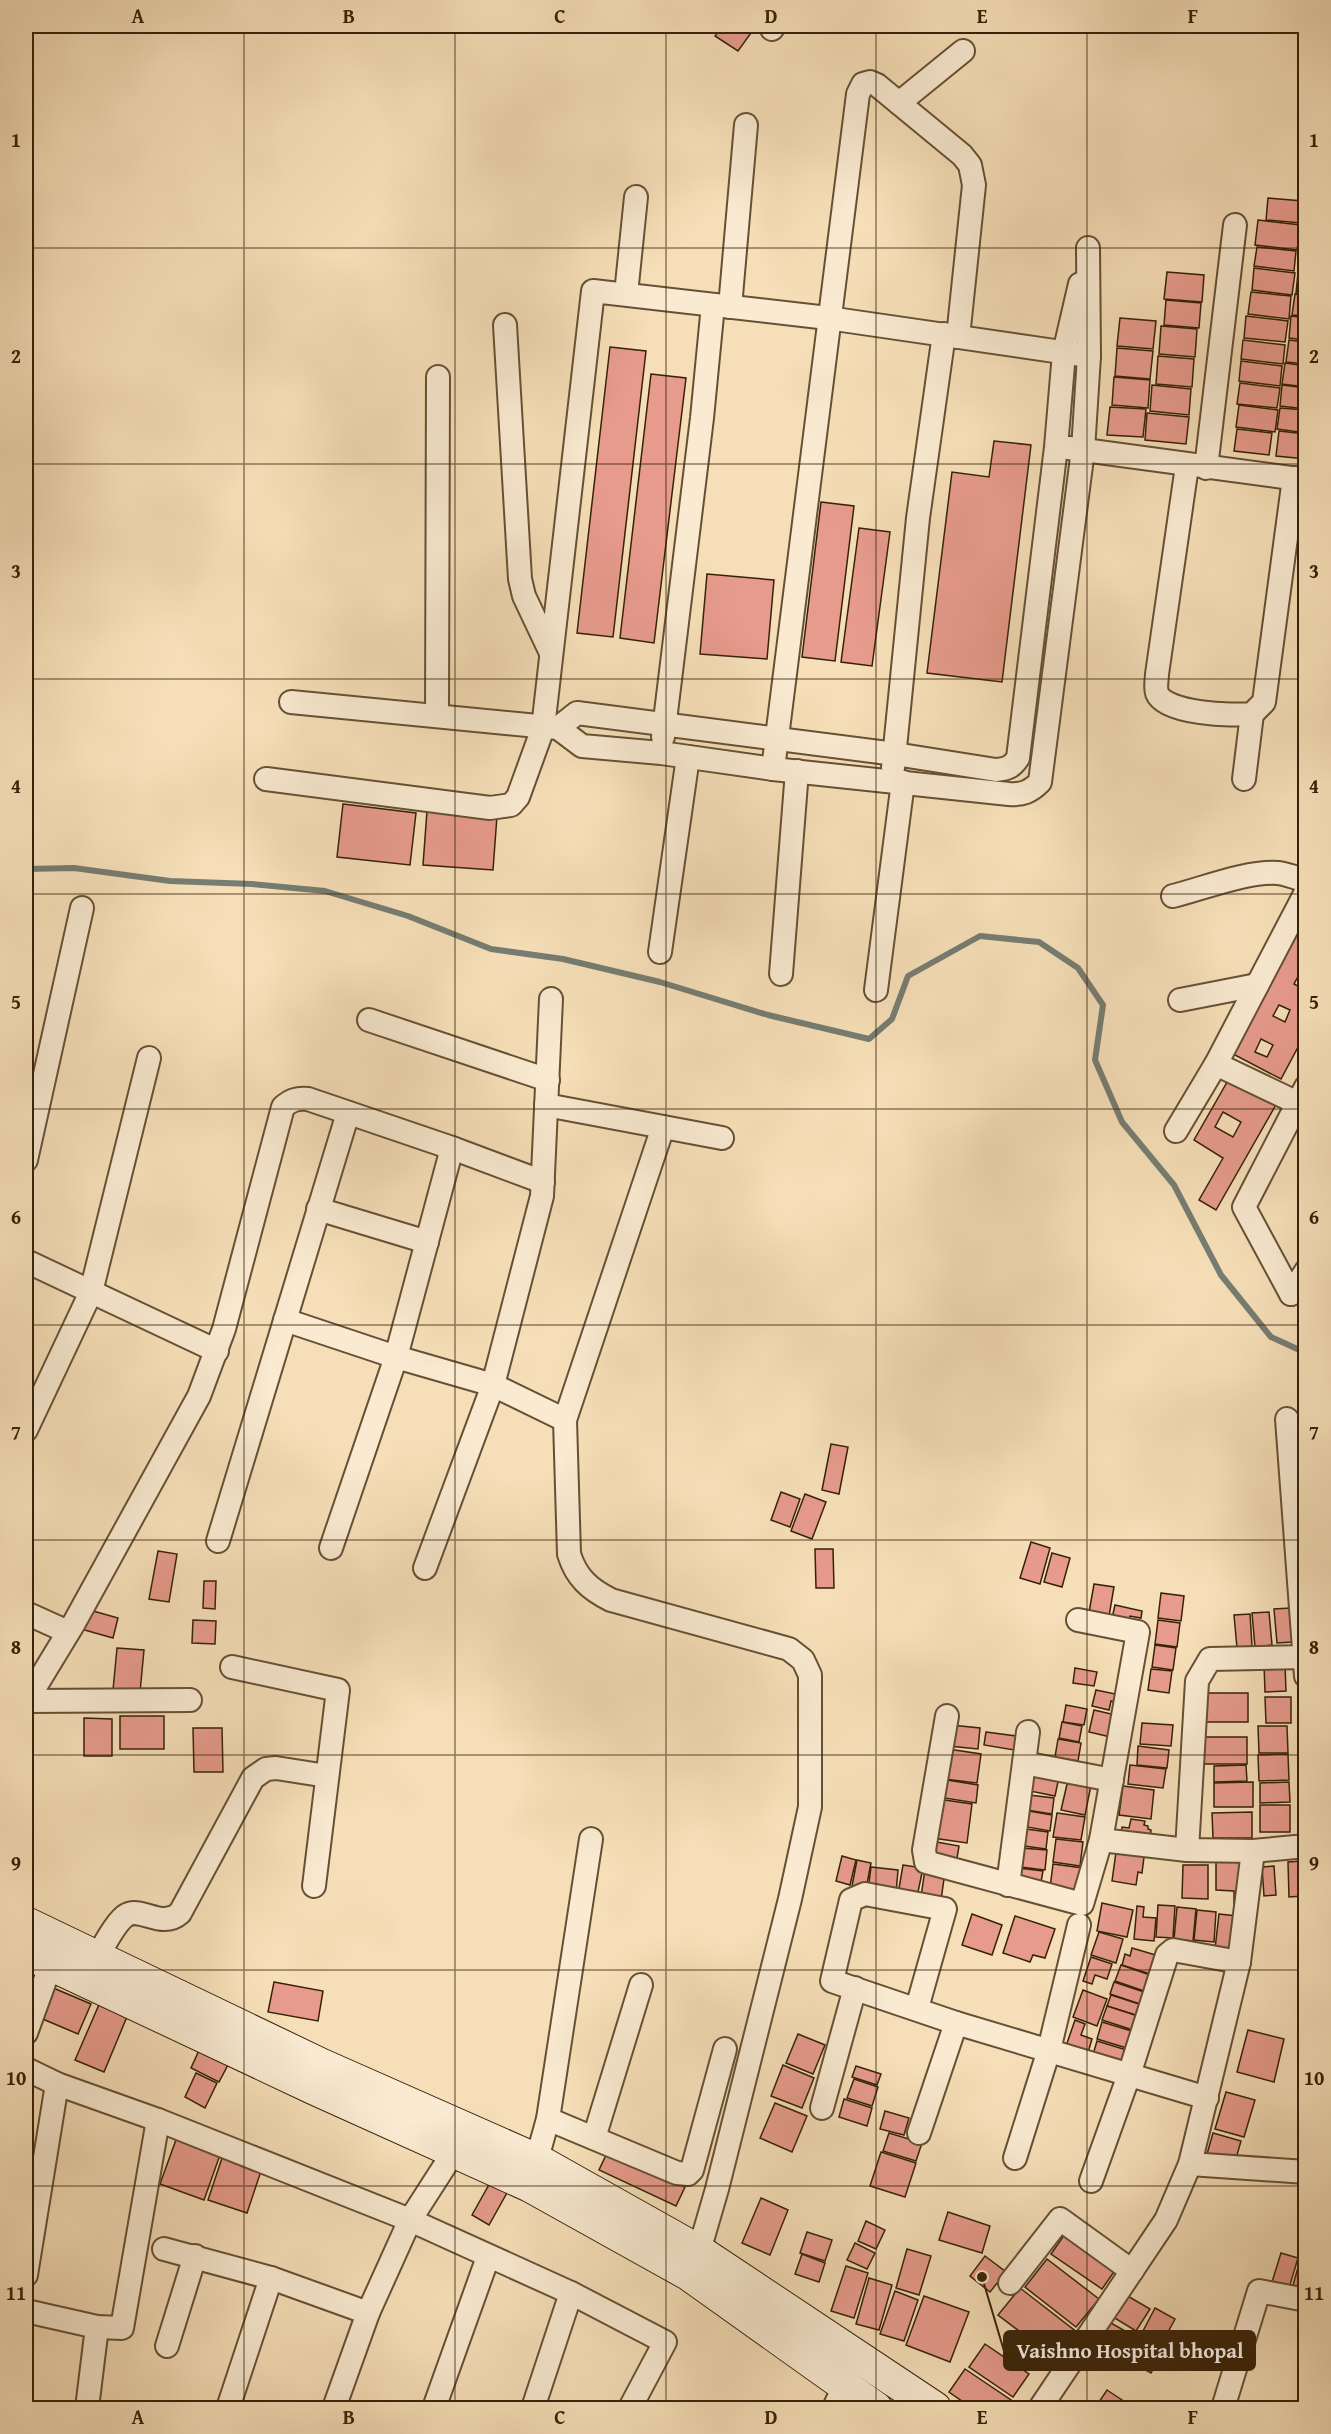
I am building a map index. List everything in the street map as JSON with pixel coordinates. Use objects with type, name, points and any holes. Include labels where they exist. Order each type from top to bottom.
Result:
[{"type":"street","points":[[899,103],[963,51]]},
{"type":"street","points":[[773,769],[858,94],[862,84],[870,82],[877,85],[962,155],[974,175],[951,335],[918,518],[895,754],[897,782],[876,990]]},
{"type":"street","points":[[661,753],[702,418],[722,306],[746,125]]},
{"type":"street","points":[[626,294],[636,197]]},
{"type":"street","points":[[1234,225],[1196,467],[1157,674],[1157,692],[1161,699],[1184,708],[1212,714],[1252,714]]},
{"type":"street","points":[[291,702],[551,728],[582,746],[661,753],[773,769],[1009,795],[1020,795],[1032,790],[1040,782],[1083,450],[1089,356],[1088,248],[1064,353],[1056,447],[1018,758],[1014,765],[996,770],[895,754],[577,713],[551,728]]},
{"type":"street","points":[[266,779],[490,808],[512,805],[551,728],[551,653],[593,291],[828,318],[1089,356]]},
{"type":"street","points":[[505,325],[520,579],[524,596],[551,653]]},
{"type":"street","points":[[437,715],[438,377]]},
{"type":"street","points":[[1056,447],[1300,479],[1264,702],[1252,714],[1244,779]]},
{"type":"street","points":[[660,952],[688,757]]},
{"type":"street","points":[[1014,765],[1032,790]]},
{"type":"street","points":[[781,974],[796,771]]},
{"type":"street","points":[[1173,896],[1250,876],[1267,874],[1280,873],[1305,881]]},
{"type":"street","points":[[1176,1131],[1216,1064],[1305,892]]},
{"type":"street","points":[[26,1160],[82,908]]},
{"type":"street","points":[[1180,1000],[1257,985]]},
{"type":"street","points":[[425,1568],[493,1385],[542,1196],[551,999]]},
{"type":"street","points":[[369,1020],[548,1080]]},
{"type":"street","points":[[26,1430],[92,1292],[149,1058]]},
{"type":"street","points":[[1216,1064],[1303,1099],[1244,1206],[1291,1294],[1305,1271]]},
{"type":"street","points":[[29,1691],[68,1632],[199,1396],[217,1351],[283,1107],[300,1098],[452,1148],[543,1182]]},
{"type":"street","points":[[546,1105],[722,1138]]},
{"type":"street","points":[[218,1541],[348,1113]]},
{"type":"street","points":[[663,1127],[565,1420],[569,1554],[574,1571],[596,1593],[611,1600],[789,1649],[802,1660],[810,1675],[810,1807],[790,1899],[717,2189],[694,2263]]},
{"type":"street","points":[[332,1548],[396,1357],[452,1148]]},
{"type":"street","points":[[318,1209],[426,1242]]},
{"type":"street","points":[[26,1261],[217,1351]]},
{"type":"street","points":[[285,1320],[396,1357],[493,1385],[565,1420]]},
{"type":"street","points":[[1187,1850],[1197,1681],[1210,1659],[1305,1664],[1287,1419]]},
{"type":"street","points":[[26,1613],[68,1632]]},
{"type":"street","points":[[946,1716],[923,1857],[926,1862],[1082,1904],[1101,1840],[1138,1632],[1077,1620]]},
{"type":"street","points":[[232,1667],[338,1690],[314,1886]]},
{"type":"street","points":[[29,1691],[190,1700]]},
{"type":"street","points":[[1008,1885],[1028,1732]]},
{"type":"street","points":[[1024,1763],[1112,1780]]},
{"type":"street","points":[[91,1970],[119,1923],[127,1915],[133,1913],[165,1920],[174,1918],[180,1913],[253,1778],[260,1772],[276,1768],[327,1776]]},
{"type":"street","points":[[533,2173],[548,2119],[591,1839]]},
{"type":"street","points":[[1101,1840],[1187,1850],[1253,1851],[1305,1846]]},
{"type":"street","points":[[1040,2409],[1166,2220],[1190,2164],[1208,2098],[1239,1962],[1253,1851]]},
{"type":"street","points":[[917,2008],[945,1909],[865,1893],[851,1900],[832,1981],[956,2023],[1208,2098]]},
{"type":"street","points":[[26,1923],[45,1953],[322,2065],[461,2141],[533,2173],[857,2358],[935,2409]]},
{"type":"street","points":[[1015,2158],[1049,2049],[1079,1925]]},
{"type":"street","points":[[1091,2181],[1130,2075],[1167,1955],[1173,1950],[1239,1962]]},
{"type":"street","points":[[26,2033],[45,1953]]},
{"type":"street","points":[[594,2138],[641,1985]]},
{"type":"street","points":[[822,2108],[855,1988]]},
{"type":"street","points":[[919,2133],[956,2023]]},
{"type":"street","points":[[548,2119],[677,2173],[688,2174],[692,2170],[725,2049]]},
{"type":"street","points":[[26,2069],[57,2084],[158,2120],[410,2220],[571,2294],[665,2342],[630,2409]]},
{"type":"street","points":[[26,2276],[57,2084]]},
{"type":"street","points":[[26,2311],[97,2327],[122,2328],[158,2120]]},
{"type":"street","points":[[334,2409],[368,2313],[410,2220],[461,2141]]},
{"type":"street","points":[[1190,2164],[1305,2172]]},
{"type":"street","points":[[1010,2283],[1060,2219],[1132,2271]]},
{"type":"street","points":[[164,2249],[271,2278],[368,2313]]},
{"type":"street","points":[[167,2346],[195,2256]]},
{"type":"street","points":[[434,2409],[489,2257]]},
{"type":"street","points":[[694,2263],[839,2398],[876,2409]]},
{"type":"street","points":[[228,2409],[271,2278]]},
{"type":"street","points":[[1223,2409],[1259,2290],[1305,2301]]},
{"type":"street","points":[[533,2409],[571,2294]]},
{"type":"street","points":[[87,2409],[97,2327]]},
{"type":"street","points":[[839,2398],[857,2358]]},
{"type":"building","points":[[723,26],[756,26],[738,51],[715,36]]},
{"type":"building","points":[[1268,198],[1303,201],[1301,223],[1266,220]]},
{"type":"building","points":[[1305,203],[1306,224],[1303,224]]},
{"type":"building","points":[[1258,220],[1301,225],[1297,250],[1255,245]]},
{"type":"building","points":[[1303,225],[1306,226],[1306,249],[1300,248]]},
{"type":"building","points":[[1257,247],[1296,251],[1294,271],[1254,266]]},
{"type":"building","points":[[1301,249],[1306,250],[1306,273],[1298,272]]},
{"type":"building","points":[[1254,268],[1295,273],[1292,295],[1252,290]]},
{"type":"building","points":[[1167,272],[1204,275],[1202,302],[1164,299]]},
{"type":"building","points":[[1298,273],[1306,274],[1306,294],[1296,293]]},
{"type":"building","points":[[1251,292],[1291,296],[1289,319],[1248,314]]},
{"type":"building","points":[[1295,294],[1306,296],[1306,316],[1292,315]]},
{"type":"building","points":[[1166,300],[1201,303],[1199,328],[1164,325]]},
{"type":"building","points":[[1246,316],[1288,321],[1285,342],[1244,338]]},
{"type":"building","points":[[1291,316],[1306,318],[1306,340],[1289,338]]},
{"type":"building","points":[[1120,318],[1156,321],[1153,349],[1117,346]]},
{"type":"building","points":[[1161,326],[1197,329],[1195,357],[1159,354]]},
{"type":"building","points":[[1243,340],[1285,345],[1283,364],[1241,359]]},
{"type":"building","points":[[1289,340],[1306,342],[1306,364],[1286,362]]},
{"type":"building","points":[[610,347],[646,351],[613,637],[577,633]]},
{"type":"building","points":[[1117,348],[1153,351],[1150,379],[1115,376]]},
{"type":"building","points":[[1158,356],[1194,359],[1192,387],[1156,384]]},
{"type":"building","points":[[1241,361],[1282,366],[1280,386],[1239,381]]},
{"type":"building","points":[[1285,363],[1306,366],[1306,387],[1282,384]]},
{"type":"building","points":[[651,374],[686,378],[654,643],[620,638]]},
{"type":"building","points":[[1114,377],[1150,380],[1148,408],[1112,405]]},
{"type":"building","points":[[1240,383],[1280,388],[1277,408],[1237,404]]},
{"type":"building","points":[[1152,385],[1191,389],[1189,415],[1150,411]]},
{"type":"building","points":[[1282,385],[1306,388],[1306,409],[1280,406]]},
{"type":"building","points":[[1239,405],[1278,410],[1275,432],[1236,427]]},
{"type":"building","points":[[1110,407],[1146,409],[1143,437],[1107,435]]},
{"type":"building","points":[[1280,408],[1306,410],[1306,433],[1277,429]]},
{"type":"building","points":[[1147,413],[1189,417],[1186,444],[1145,440]]},
{"type":"building","points":[[1237,429],[1272,433],[1269,455],[1234,451]]},
{"type":"building","points":[[1279,431],[1306,434],[1306,459],[1276,456]]},
{"type":"building","points":[[994,441],[1031,445],[1002,682],[927,673],[952,472],[989,477]]},
{"type":"building","points":[[821,502],[854,506],[835,661],[802,657]]},
{"type":"building","points":[[859,528],[890,532],[872,666],[841,662]]},
{"type":"building","points":[[707,574],[774,580],[767,659],[700,654]]},
{"type":"building","points":[[343,804],[416,813],[410,865],[337,857]]},
{"type":"building","points":[[427,811],[497,816],[493,870],[423,865]]},
{"type":"building","points":[[1306,913],[1306,976],[1300,973],[1294,984],[1303,989],[1306,985],[1306,1032],[1281,1079],[1233,1054]],"holes":[[[1279,1005],[1290,1010],[1285,1022],[1273,1016]],[[1261,1039],[1273,1045],[1267,1057],[1255,1052]]]},
{"type":"building","points":[[1230,1077],[1277,1103],[1216,1210],[1199,1200],[1223,1158],[1194,1140]],"holes":[[[1223,1112],[1241,1122],[1233,1137],[1215,1127]]]},
{"type":"building","points":[[831,1444],[848,1447],[839,1494],[822,1490]]},
{"type":"building","points":[[781,1492],[800,1499],[790,1527],[771,1520]]},
{"type":"building","points":[[805,1494],[826,1502],[812,1539],[791,1531]]},
{"type":"building","points":[[1031,1542],[1050,1548],[1040,1584],[1020,1578]]},
{"type":"building","points":[[815,1549],[833,1549],[834,1588],[816,1588]]},
{"type":"building","points":[[158,1551],[177,1554],[169,1602],[149,1599]]},
{"type":"building","points":[[1052,1553],[1070,1558],[1062,1587],[1044,1582]]},
{"type":"building","points":[[204,1581],[216,1581],[215,1609],[203,1608]]},
{"type":"building","points":[[1094,1584],[1114,1587],[1108,1622],[1088,1618]]},
{"type":"building","points":[[1161,1593],[1184,1596],[1181,1621],[1158,1618]]},
{"type":"building","points":[[1115,1605],[1142,1611],[1141,1618],[1130,1616],[1128,1626],[1111,1623]]},
{"type":"building","points":[[1290,1608],[1292,1642],[1277,1643],[1274,1609]]},
{"type":"building","points":[[86,1609],[118,1618],[113,1638],[81,1629]]},
{"type":"building","points":[[1269,1612],[1272,1645],[1255,1647],[1252,1613]]},
{"type":"building","points":[[1250,1614],[1252,1646],[1237,1648],[1234,1615]]},
{"type":"building","points":[[193,1620],[216,1621],[215,1644],[192,1643]]},
{"type":"building","points":[[1158,1620],[1180,1623],[1177,1647],[1155,1644]]},
{"type":"building","points":[[1155,1645],[1176,1648],[1173,1670],[1152,1667]]},
{"type":"building","points":[[117,1648],[144,1650],[140,1692],[113,1690]]},
{"type":"building","points":[[1264,1664],[1285,1664],[1286,1691],[1265,1692]]},
{"type":"building","points":[[1075,1668],[1097,1672],[1094,1686],[1073,1683]]},
{"type":"building","points":[[1151,1669],[1172,1671],[1169,1693],[1148,1690]]},
{"type":"building","points":[[1096,1690],[1125,1696],[1123,1704],[1111,1701],[1109,1710],[1092,1706]]},
{"type":"building","points":[[1206,1693],[1248,1693],[1248,1722],[1206,1722]]},
{"type":"building","points":[[1265,1697],[1291,1697],[1291,1723],[1266,1723]]},
{"type":"building","points":[[1066,1705],[1087,1709],[1084,1725],[1063,1722]]},
{"type":"building","points":[[1094,1710],[1120,1716],[1115,1738],[1089,1732]]},
{"type":"building","points":[[120,1716],[164,1716],[164,1749],[120,1749]]},
{"type":"building","points":[[84,1718],[112,1719],[112,1756],[84,1756]]},
{"type":"building","points":[[1062,1722],[1082,1726],[1079,1742],[1059,1738]]},
{"type":"building","points":[[1142,1723],[1173,1725],[1171,1746],[1140,1744]]},
{"type":"building","points":[[951,1725],[980,1728],[978,1749],[949,1746]]},
{"type":"building","points":[[1258,1726],[1287,1726],[1288,1753],[1259,1753]]},
{"type":"building","points":[[193,1728],[222,1728],[223,1772],[194,1772]]},
{"type":"building","points":[[986,1732],[1016,1736],[1014,1750],[984,1745]]},
{"type":"building","points":[[1201,1737],[1247,1737],[1247,1764],[1201,1764]]},
{"type":"building","points":[[1058,1739],[1081,1743],[1078,1761],[1055,1757]]},
{"type":"building","points":[[1138,1746],[1169,1750],[1167,1768],[1137,1765]]},
{"type":"building","points":[[948,1749],[981,1754],[977,1783],[944,1779]]},
{"type":"building","points":[[1288,1754],[1289,1780],[1259,1781],[1258,1755]]},
{"type":"building","points":[[1130,1765],[1166,1769],[1163,1788],[1128,1784]]},
{"type":"building","points":[[1246,1765],[1247,1781],[1214,1782],[1214,1766]]},
{"type":"building","points":[[1035,1766],[1060,1772],[1055,1796],[1030,1791]]},
{"type":"building","points":[[941,1779],[978,1785],[976,1803],[938,1797]]},
{"type":"building","points":[[1068,1780],[1091,1785],[1085,1815],[1061,1810]]},
{"type":"building","points":[[1253,1782],[1253,1807],[1214,1807],[1214,1783]]},
{"type":"building","points":[[1289,1782],[1290,1802],[1260,1803],[1260,1783]]},
{"type":"building","points":[[1123,1786],[1154,1790],[1151,1819],[1119,1815]]},
{"type":"building","points":[[1029,1795],[1054,1798],[1052,1814],[1026,1810]]},
{"type":"building","points":[[938,1799],[972,1804],[967,1843],[933,1838]]},
{"type":"building","points":[[1260,1805],[1290,1805],[1290,1832],[1260,1832]]},
{"type":"building","points":[[1029,1811],[1052,1815],[1050,1831],[1027,1827]]},
{"type":"building","points":[[1252,1812],[1252,1838],[1213,1838],[1212,1813]]},
{"type":"building","points":[[1057,1813],[1085,1817],[1081,1840],[1053,1837]]},
{"type":"building","points":[[1131,1819],[1145,1821],[1144,1825],[1151,1830],[1150,1840],[1121,1836],[1122,1827],[1129,1828]]},
{"type":"building","points":[[1026,1829],[1048,1832],[1046,1849],[1024,1846]]},
{"type":"building","points":[[1056,1839],[1083,1842],[1080,1866],[1053,1862]]},
{"type":"building","points":[[931,1841],[959,1846],[956,1864],[928,1860]]},
{"type":"building","points":[[1117,1845],[1145,1849],[1142,1873],[1138,1872],[1136,1885],[1112,1881]]},
{"type":"building","points":[[1021,1848],[1047,1850],[1045,1870],[1020,1867]]},
{"type":"building","points":[[842,1856],[856,1860],[850,1885],[836,1881]]},
{"type":"building","points":[[1216,1859],[1242,1860],[1241,1903],[1234,1903],[1234,1891],[1216,1890]]},
{"type":"building","points":[[857,1860],[871,1863],[866,1889],[852,1886]]},
{"type":"building","points":[[1301,1861],[1303,1896],[1289,1897],[1288,1862]]},
{"type":"building","points":[[1053,1864],[1083,1868],[1080,1891],[1050,1888]]},
{"type":"building","points":[[903,1865],[923,1868],[917,1897],[898,1894]]},
{"type":"building","points":[[1183,1865],[1208,1865],[1208,1899],[1182,1898]]},
{"type":"building","points":[[1274,1866],[1276,1895],[1264,1896],[1262,1867]]},
{"type":"building","points":[[871,1867],[898,1870],[896,1893],[868,1890]]},
{"type":"building","points":[[1019,1868],[1043,1871],[1040,1888],[1017,1885]]},
{"type":"building","points":[[925,1869],[945,1872],[941,1900],[921,1897]]},
{"type":"building","points":[[1102,1903],[1133,1910],[1127,1937],[1097,1931]]},
{"type":"building","points":[[1158,1905],[1175,1906],[1173,1938],[1156,1937]]},
{"type":"building","points":[[1137,1906],[1144,1907],[1143,1917],[1156,1918],[1154,1941],[1134,1939]]},
{"type":"building","points":[[1177,1907],[1196,1909],[1193,1941],[1174,1939]]},
{"type":"building","points":[[1197,1910],[1216,1912],[1214,1942],[1194,1940]]},
{"type":"building","points":[[972,1914],[1002,1925],[992,1955],[962,1945]]},
{"type":"building","points":[[1219,1914],[1237,1916],[1232,1951],[1215,1949]]},
{"type":"building","points":[[1015,1916],[1055,1929],[1045,1958],[1033,1955],[1030,1962],[1003,1953]]},
{"type":"building","points":[[1099,1932],[1123,1939],[1116,1963],[1091,1955]]},
{"type":"building","points":[[1132,1948],[1159,1956],[1153,1975],[1122,1965],[1125,1954],[1130,1956]]},
{"type":"building","points":[[1091,1957],[1112,1964],[1107,1979],[1095,1975],[1092,1984],[1083,1981]]},
{"type":"building","points":[[1121,1965],[1153,1976],[1147,1992],[1115,1981]]},
{"type":"building","points":[[274,1982],[323,1991],[318,2021],[268,2012]]},
{"type":"building","points":[[1114,1982],[1147,1993],[1143,2005],[1110,1994]]},
{"type":"building","points":[[51,1987],[91,2004],[78,2034],[38,2017]]},
{"type":"building","points":[[1083,1990],[1107,1999],[1097,2026],[1073,2017]]},
{"type":"building","points":[[1111,1995],[1142,2005],[1139,2016],[1107,2006]]},
{"type":"building","points":[[101,2000],[129,2012],[104,2072],[75,2060]]},
{"type":"building","points":[[1107,2006],[1141,2017],[1136,2031],[1102,2020]]},
{"type":"building","points":[[1075,2020],[1085,2024],[1081,2035],[1092,2039],[1087,2056],[1065,2049]]},
{"type":"building","points":[[1102,2022],[1135,2032],[1130,2049],[1097,2039]]},
{"type":"building","points":[[1248,2030],[1284,2039],[1274,2082],[1237,2072]]},
{"type":"building","points":[[798,2034],[825,2045],[813,2074],[786,2063]]},
{"type":"building","points":[[1097,2041],[1130,2051],[1124,2068],[1092,2058]]},
{"type":"building","points":[[201,2046],[230,2061],[219,2082],[191,2068]]},
{"type":"building","points":[[783,2065],[814,2078],[802,2108],[771,2096]]},
{"type":"building","points":[[856,2066],[881,2074],[877,2085],[852,2077]]},
{"type":"building","points":[[196,2073],[217,2083],[205,2108],[185,2097]]},
{"type":"building","points":[[854,2079],[878,2087],[872,2106],[847,2098]]},
{"type":"building","points":[[1226,2092],[1255,2100],[1244,2137],[1215,2129]]},
{"type":"building","points":[[844,2099],[872,2108],[867,2126],[839,2117]]},
{"type":"building","points":[[775,2103],[807,2116],[792,2152],[760,2138]]},
{"type":"building","points":[[885,2111],[909,2118],[904,2135],[880,2129]]},
{"type":"building","points":[[889,2133],[922,2143],[916,2161],[883,2151]]},
{"type":"building","points":[[1213,2133],[1241,2141],[1235,2162],[1207,2154]]},
{"type":"building","points":[[177,2137],[221,2152],[204,2200],[160,2184]]},
{"type":"building","points":[[608,2151],[685,2187],[676,2206],[599,2170]]},
{"type":"building","points":[[224,2152],[263,2165],[247,2213],[208,2200]]},
{"type":"building","points":[[881,2152],[916,2163],[905,2197],[870,2186]]},
{"type":"building","points":[[491,2181],[508,2191],[489,2225],[472,2215]]},
{"type":"building","points":[[761,2198],[788,2210],[770,2255],[742,2243]]},
{"type":"building","points":[[948,2212],[990,2226],[982,2253],[939,2240]]},
{"type":"building","points":[[866,2221],[885,2230],[876,2249],[858,2241]]},
{"type":"building","points":[[1067,2231],[1118,2266],[1102,2289],[1051,2254]]},
{"type":"building","points":[[807,2232],[832,2240],[825,2261],[800,2253]]},
{"type":"building","points":[[855,2243],[875,2253],[867,2269],[847,2260]]},
{"type":"building","points":[[907,2249],[931,2256],[919,2295],[896,2288]]},
{"type":"building","points":[[1303,2250],[1306,2251],[1306,2289],[1293,2285]]},
{"type":"building","points":[[1281,2253],[1298,2258],[1289,2288],[1272,2282]]},
{"type":"building","points":[[802,2254],[825,2263],[819,2282],[795,2274]]},
{"type":"building","points":[[985,2256],[1006,2272],[990,2292],[970,2276]]},
{"type":"building","points":[[1047,2259],[1099,2299],[1076,2327],[1025,2287]]},
{"type":"building","points":[[846,2266],[868,2273],[854,2318],[831,2311]]},
{"type":"building","points":[[869,2278],[892,2285],[879,2330],[856,2324]]},
{"type":"building","points":[[1020,2288],[1078,2333],[1057,2360],[998,2315]]},
{"type":"building","points":[[895,2291],[918,2300],[904,2341],[880,2334]]},
{"type":"building","points":[[1126,2295],[1150,2309],[1136,2331],[1113,2317]]},
{"type":"building","points":[[924,2296],[969,2312],[950,2362],[906,2345]]},
{"type":"building","points":[[1155,2308],[1175,2319],[1162,2343],[1142,2333]]},
{"type":"building","points":[[1109,2322],[1136,2337],[1122,2359],[1096,2344]]},
{"type":"building","points":[[1138,2338],[1162,2352],[1151,2373],[1126,2359]]},
{"type":"building","points":[[985,2344],[1029,2374],[1013,2397],[969,2367]]},
{"type":"building","points":[[965,2369],[1023,2408],[972,2408],[949,2392]]},
{"type":"building","points":[[1107,2390],[1134,2408],[1095,2408]]},
{"type":"building","points":[[161,2402],[179,2408],[159,2408]]},
{"type":"waterway","points":[[26,869],[74,868],[170,881],[252,884],[325,891],[408,916],[491,949],[563,959],[660,982],[768,1015],[869,1039],[892,1019],[908,976],[980,936],[1039,942],[1078,968],[1103,1005],[1095,1060],[1122,1122],[1174,1185],[1221,1275],[1271,1337],[1306,1353]]},
{"type":"place","name":"Vaishno Hospital bhopal","points":[[982,2277]]}]
